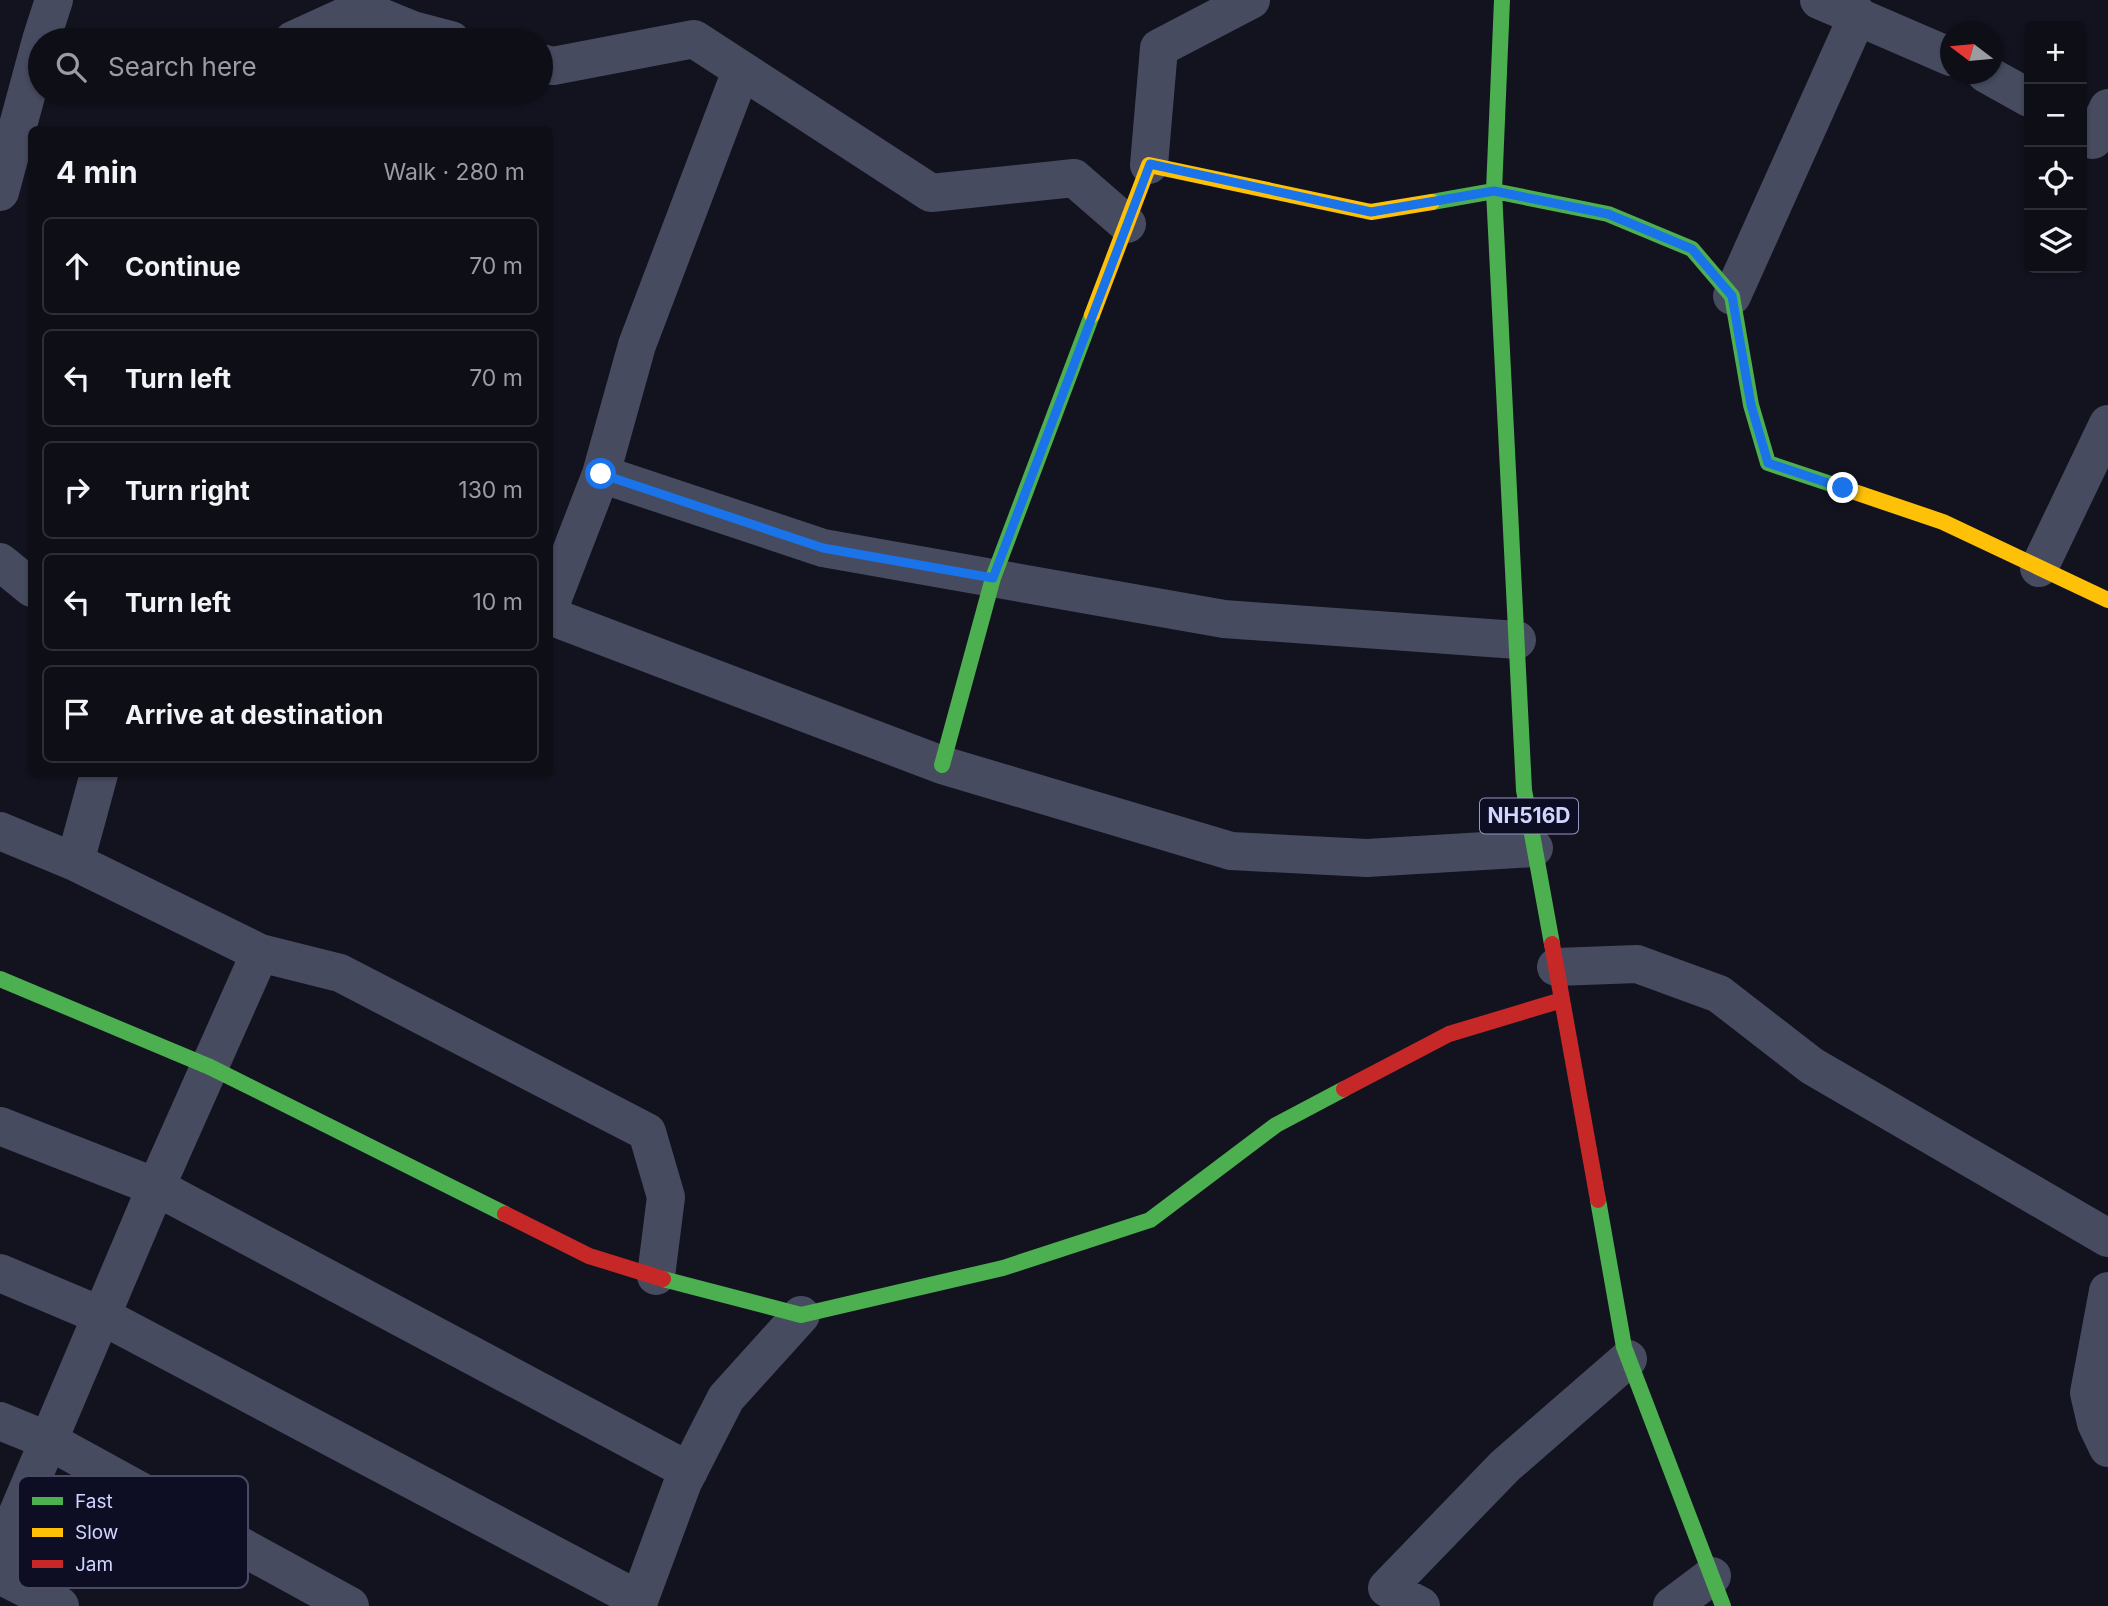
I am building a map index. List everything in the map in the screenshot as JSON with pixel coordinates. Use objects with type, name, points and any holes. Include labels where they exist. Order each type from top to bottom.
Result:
[{"type":"main road","name":"NH516D","points":[[1502,0],[1494,191],[1524,790],[1628,1359],[1718,1591]]},
{"type":"main road","points":[[943,765],[993,578],[1150,164],[1371,212],[1494,191],[1608,214],[1692,249],[1732,296],[1751,405],[1768,463],[1943,522],[2108,600]]},
{"type":"main road","points":[[0,979],[210,1067],[589,1256],[801,1315],[1003,1268],[1150,1220],[1276,1125],[1449,1034],[1559,984]]},
{"type":"street","points":[[45,28],[54,0]]},
{"type":"street","points":[[1150,164],[1160,48],[1251,0]]},
{"type":"street","points":[[1819,0],[1940,52]]},
{"type":"street","points":[[319,28],[361,9],[408,28]]},
{"type":"street","points":[[1732,296],[1858,15]]},
{"type":"street","points":[[553,66],[694,39],[931,193],[1074,178],[1127,224]]},
{"type":"street","points":[[553,598],[601,474],[638,345],[741,71]]},
{"type":"street","points":[[2003,83],[2024,95]]},
{"type":"street","points":[[0,192],[28,90]]},
{"type":"street","points":[[2039,568],[2108,425]]},
{"type":"street","points":[[601,474],[823,548],[1224,619],[1517,640]]},
{"type":"street","points":[[0,562],[28,584]]},
{"type":"street","points":[[553,617],[943,765],[1231,851],[1367,858],[1534,848]]},
{"type":"street","points":[[75,862],[98,777]]},
{"type":"street","points":[[0,831],[75,862],[260,953],[340,974],[647,1132],[666,1197],[656,1276]]},
{"type":"street","points":[[34,1476],[156,1187],[260,953]]},
{"type":"street","points":[[1559,984],[1637,964],[1719,994],[1812,1066],[2108,1238]]},
{"type":"street","points":[[0,1126],[156,1187],[689,1471]]},
{"type":"street","points":[[0,1273],[102,1316],[638,1603],[689,1471],[726,1398],[801,1315]]},
{"type":"street","points":[[2108,1291],[2089,1393],[2096,1423],[2108,1448]]},
{"type":"street","points":[[1421,1606],[1387,1588],[1505,1466],[1628,1359]]},
{"type":"street","points":[[0,1421],[49,1441],[113,1476]]},
{"type":"street","points":[[0,1555],[18,1513]]},
{"type":"street","points":[[248,1550],[350,1606]]},
{"type":"street","points":[[0,1575],[18,1584]]},
{"type":"street","points":[[25,1588],[60,1606]]},
{"type":"street","points":[[1672,1606],[1718,1591]]},
{"type":"traffic: fast","points":[[1502,0],[1494,191],[1524,790],[1552,944]]},
{"type":"traffic: fast","points":[[1432,202],[1494,191],[1608,214],[1692,249],[1732,296],[1751,405],[1768,463],[1837,486]]},
{"type":"traffic: fast","points":[[942,765],[993,578],[1092,315]]},
{"type":"traffic: fast","points":[[0,979],[210,1067],[505,1214]]},
{"type":"traffic: fast","points":[[663,1279],[801,1315],[1003,1268],[1150,1220],[1276,1125],[1344,1089]]},
{"type":"traffic: fast","points":[[1598,1200],[1624,1347],[1723,1606]]},
{"type":"traffic: slow","points":[[1092,315],[1149,165],[1371,212],[1432,202]]},
{"type":"traffic: slow","points":[[1837,486],[1943,522],[2108,600]]},
{"type":"traffic: jam","points":[[1552,944],[1598,1200]]},
{"type":"traffic: jam","points":[[1344,1089],[1449,1034],[1562,1000]]},
{"type":"traffic: jam","points":[[505,1214],[589,1256],[663,1279]]},
{"type":"route","points":[[601,474],[823,548],[993,578],[1150,164],[1371,212],[1494,191],[1608,214],[1692,249],[1732,296],[1751,405],[1768,463],[1843,488]]}]
